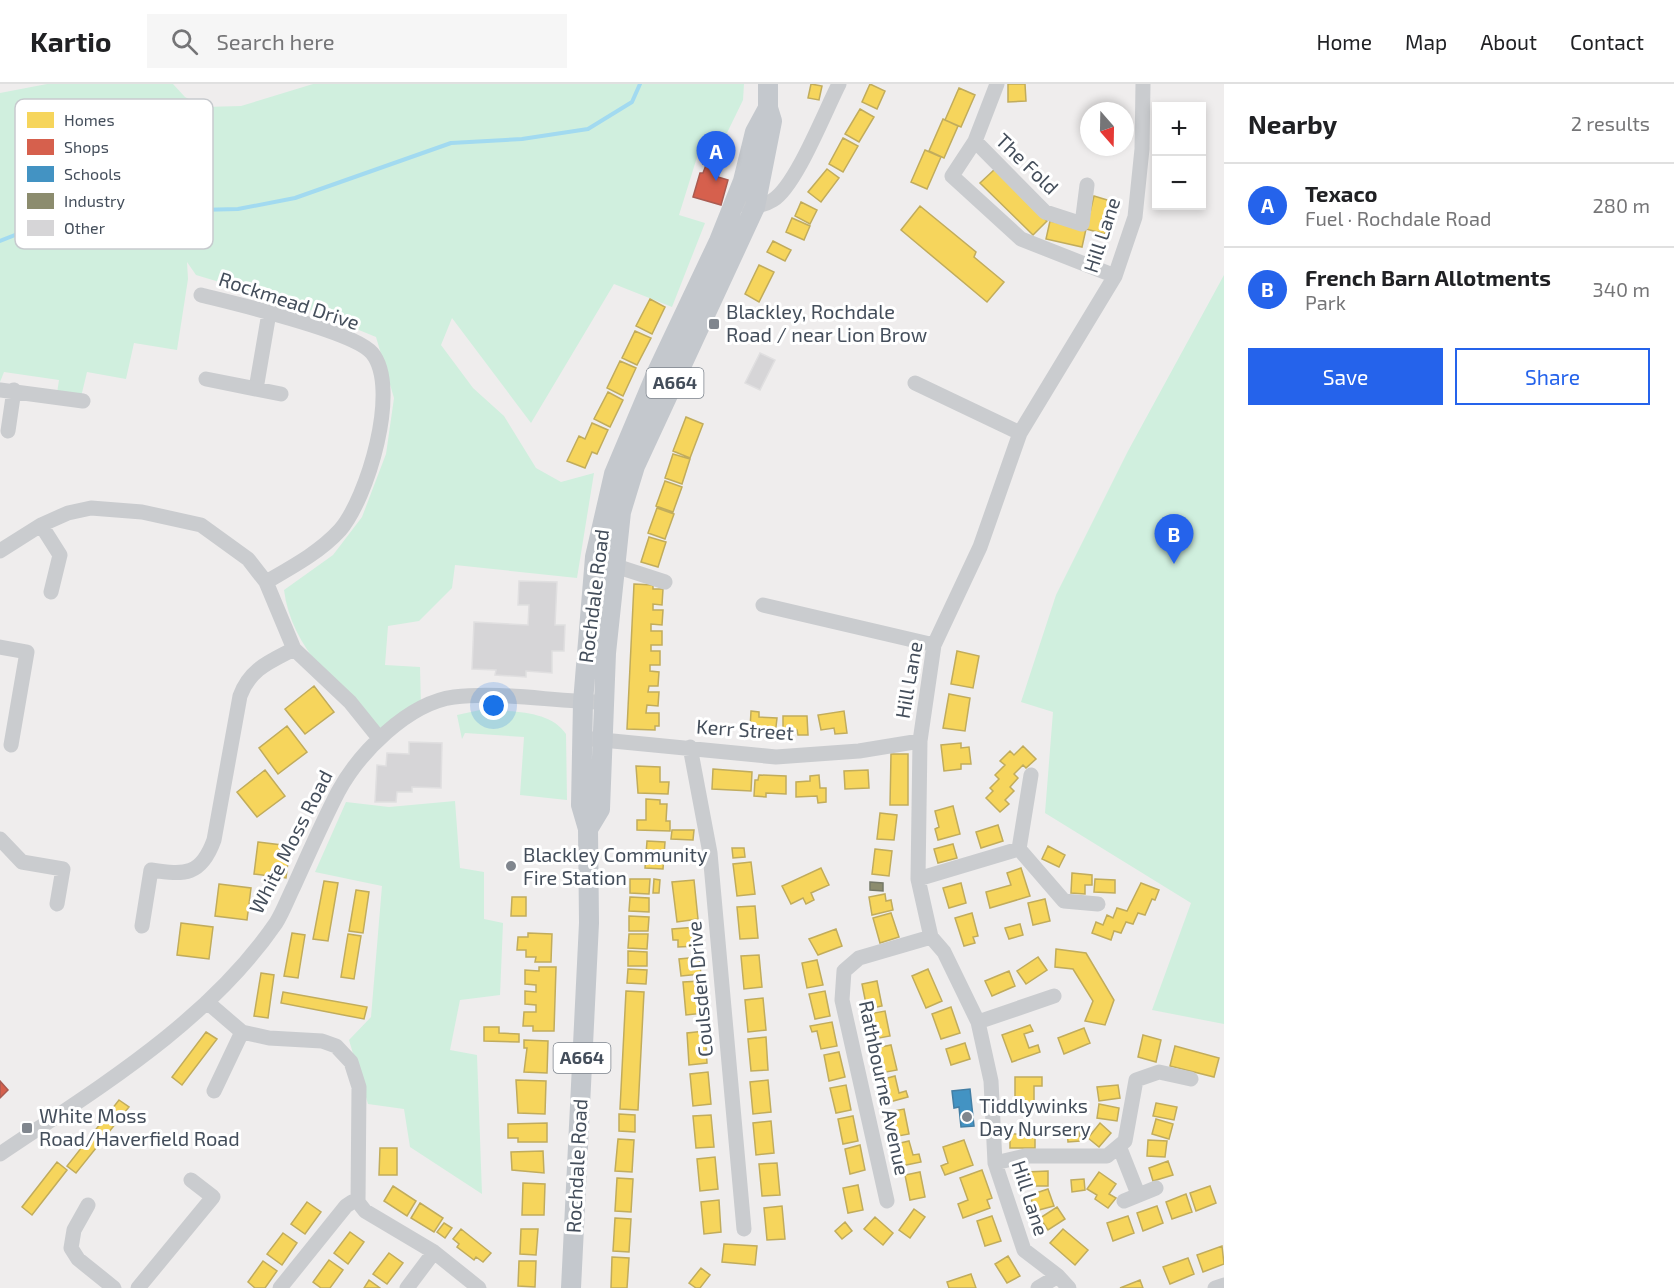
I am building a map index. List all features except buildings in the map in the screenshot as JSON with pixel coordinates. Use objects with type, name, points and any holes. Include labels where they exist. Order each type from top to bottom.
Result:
[{"type":"main road","name":"Rochdale Road","points":[[588,829],[600,809],[603,702],[621,512],[635,466],[755,207],[770,140],[772,121],[768,108],[768,84]]},
{"type":"main road","name":"Rochdale Road","points":[[571,1288],[589,923],[588,829],[581,805],[583,702],[594,559],[614,474],[733,206],[743,181],[755,132],[768,108]]},
{"type":"street","points":[[733,206],[755,207],[774,199],[790,180],[838,84]]},
{"type":"street","points":[[997,84],[975,141],[952,176],[1021,239],[1115,276]]},
{"type":"street","name":"Hill Lane","points":[[1064,1282],[1024,1250],[995,1163],[991,1081],[978,1022],[944,952],[931,937],[918,879],[920,741],[934,645],[980,547],[1020,433],[1115,276],[1135,217],[1142,149],[1143,84]]},
{"type":"street","name":"The Fold","points":[[975,141],[1045,212],[1082,224],[1088,185]]},
{"type":"street","name":"Rockmead Drive","points":[[201,295],[269,312],[340,336],[367,348],[373,354],[380,371],[382,409],[372,467],[358,505],[340,530],[306,560],[266,582]]},
{"type":"street","points":[[256,388],[269,312]]},
{"type":"street","points":[[206,379],[281,394]]},
{"type":"street","points":[[915,383],[1020,433]]},
{"type":"street","points":[[8,431],[7,390],[82,401]]},
{"type":"street","points":[[0,551],[41,525],[68,513],[91,508],[142,512],[201,525],[236,547],[266,582],[294,649],[350,702],[379,738]]},
{"type":"street","points":[[41,525],[60,555],[51,592]]},
{"type":"street","points":[[594,559],[665,582]]},
{"type":"street","points":[[763,605],[934,645]]},
{"type":"street","points":[[0,647],[27,652],[11,745]]},
{"type":"street","points":[[142,926],[151,870],[177,874],[190,872],[202,865],[209,855],[214,840],[240,696],[246,680],[258,667],[294,649]]},
{"type":"street","name":"White Moss Road","points":[[0,1154],[117,1075],[218,993],[277,922],[338,792],[355,766],[379,738],[408,717],[432,704],[452,697],[495,696],[603,702]]},
{"type":"street","name":"Kerr Street","points":[[582,738],[602,738],[776,757],[859,751],[920,741]]},
{"type":"street","name":"Coulsden Drive","points":[[690,747],[710,853],[744,1229]]},
{"type":"street","points":[[1019,849],[1031,775]]},
{"type":"street","points":[[0,838],[22,862],[63,869],[57,904]]},
{"type":"street","points":[[918,879],[1019,849]]},
{"type":"street","points":[[1019,849],[1064,901],[1098,904]]},
{"type":"street","name":"Rathbourne Avenue","points":[[887,1201],[842,1000],[844,971],[859,958],[931,937]]},
{"type":"street","points":[[978,1022],[1054,996]]},
{"type":"street","points":[[207,1002],[242,1032],[269,1038],[322,1041],[336,1046],[351,1062],[359,1087],[358,1202],[365,1211],[434,1252],[479,1288]]},
{"type":"street","points":[[214,1091],[242,1032]]},
{"type":"street","points":[[995,1163],[1025,1156],[1107,1156],[1125,1141],[1136,1080],[1159,1072],[1191,1079]]},
{"type":"street","points":[[1119,1146],[1131,1198],[1156,1188]]},
{"type":"street","points":[[138,1288],[213,1197],[191,1180]]},
{"type":"street","points":[[280,1288],[346,1206],[352,1202],[358,1202]]},
{"type":"street","points":[[88,1205],[74,1230],[71,1248],[78,1259],[114,1288]]},
{"type":"street","points":[[407,1288],[434,1252]]},
{"type":"street","points":[[1038,1288],[1064,1282]]},
{"type":"street","points":[[1216,1288],[1224,1285]]},
{"type":"green space","points":[[47,84],[173,84],[189,99],[15,99],[15,249],[213,249],[213,107],[241,106],[313,84],[744,84],[743,100],[726,135],[717,131],[703,138],[679,215],[705,223],[672,307],[614,284],[531,423],[452,318],[441,345],[473,388],[504,416],[536,468],[561,482],[594,473],[577,578],[455,565],[452,588],[419,621],[388,626],[385,665],[420,667],[421,707],[379,732],[334,684],[307,650],[296,631],[284,590],[333,555],[362,517],[386,454],[394,398],[376,337],[300,306],[196,275],[187,262],[188,279],[177,350],[134,343],[126,379],[87,372],[81,397],[57,393],[59,380],[4,372],[0,382],[0,93]]},
{"type":"green space","points":[[1224,275],[1224,1024],[1152,1010],[1191,903],[1045,813],[1053,712],[1021,702],[1056,595],[1128,451]]},
{"type":"green space","points":[[480,710],[527,713],[559,726],[566,734],[567,800],[520,795],[524,737],[465,733],[462,739],[457,715]]},
{"type":"green space","points":[[455,801],[460,868],[484,872],[484,919],[503,923],[500,995],[460,1000],[450,1050],[477,1055],[482,1194],[410,1147],[404,1109],[368,1104],[349,1040],[371,1017],[382,886],[315,872],[346,802],[389,807]]},
{"type":"waterway","points":[[213,210],[238,209],[295,198],[451,143],[522,139],[588,129],[632,102],[640,84]]},
{"type":"waterway","points":[[0,241],[15,235]]},
{"type":"place","name":"Texaco","points":[[716,181]]},
{"type":"place","name":"Blackley, Rochdale Road / near Lion Brow","points":[[714,324]]},
{"type":"place","name":"French Barn Allotments","points":[[1174,564]]},
{"type":"place","name":"Blackley Community Fire Station","points":[[511,866]]},
{"type":"place","name":"Tiddlywinks Day Nursery","points":[[967,1117]]},
{"type":"place","name":"White Moss Road/Haverfield Road","points":[[27,1128]]}]
